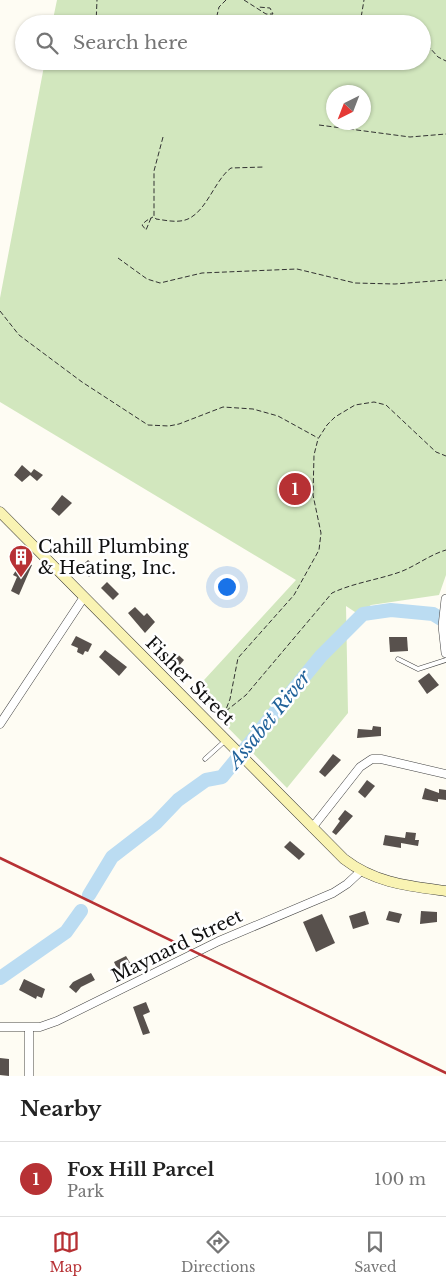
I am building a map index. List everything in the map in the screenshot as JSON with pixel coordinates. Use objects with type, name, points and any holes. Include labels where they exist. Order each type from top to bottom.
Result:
[{"type":"main road","name":"Fisher Street","points":[[0,512],[344,859],[361,872],[390,883],[446,891]]},
{"type":"street","points":[[0,724],[84,597]]},
{"type":"street","points":[[446,600],[443,626],[446,652]]},
{"type":"street","points":[[312,828],[360,767],[372,759],[381,759],[446,774]]},
{"type":"street","name":"Maynard Street","points":[[0,1027],[40,1027],[65,1018],[219,941],[333,892],[348,884],[361,872]]},
{"type":"street","points":[[29,1028],[29,1076]]},
{"type":"lane","points":[[398,659],[418,669],[446,660]]},
{"type":"lane","points":[[205,760],[226,740]]},
{"type":"path","points":[[96,15],[97,0]]},
{"type":"path","points":[[217,15],[219,7],[226,0]]},
{"type":"path","points":[[244,0],[258,7],[268,15]]},
{"type":"path","points":[[362,15],[364,0]]},
{"type":"path","points":[[258,7],[270,8],[273,14],[271,15]]},
{"type":"path","points":[[431,49],[438,57],[446,61]]},
{"type":"path","points":[[320,124],[410,137],[446,134]]},
{"type":"path","points":[[154,216],[154,171],[163,137]]},
{"type":"path","points":[[154,216],[156,219],[182,221],[198,210],[221,178],[231,168],[264,167]]},
{"type":"path","points":[[151,218],[146,230],[142,225],[151,218],[154,216]]},
{"type":"path","points":[[118,258],[147,279],[160,283],[202,273],[297,269],[355,284],[395,284],[446,280]]},
{"type":"path","points":[[0,312],[19,335],[88,387],[148,426],[179,424],[223,407],[253,408],[278,416],[318,438]]},
{"type":"path","points":[[225,712],[238,658],[294,595],[319,550],[321,533],[313,495],[314,455],[318,438],[335,417],[355,405],[374,402],[386,405],[436,452],[446,456]]},
{"type":"path","points":[[213,727],[225,712],[246,696],[332,593],[347,586],[381,579],[403,571],[429,555],[446,550]]},
{"type":"green space","points":[[57,0],[446,0],[446,575],[439,595],[371,605],[358,614],[346,606],[348,713],[287,788],[193,692],[296,580],[0,402],[0,298],[43,70],[431,70],[431,15],[54,15]]},
{"type":"building","points":[[22,465],[31,473],[34,469],[43,475],[37,481],[30,475],[22,482],[14,475]]},
{"type":"building","points":[[62,495],[72,503],[59,516],[51,509]]},
{"type":"building","points":[[88,560],[97,568],[89,577],[80,568]]},
{"type":"building","name":"Cahill Plumbing & Heating, Inc.","points":[[22,561],[32,565],[19,595],[11,591],[17,577],[13,575]]},
{"type":"building","points":[[107,582],[119,594],[113,600],[101,588]]},
{"type":"building","points":[[135,607],[144,616],[147,613],[155,622],[145,633],[128,613]]},
{"type":"building","points":[[76,636],[92,644],[88,652],[85,651],[83,655],[77,652],[78,648],[71,645]]},
{"type":"building","points":[[389,637],[407,637],[408,651],[390,652]]},
{"type":"building","points":[[105,650],[127,667],[119,676],[99,657]]},
{"type":"building","points":[[174,651],[184,660],[178,667],[168,658]]},
{"type":"building","points":[[429,673],[439,685],[427,694],[418,681]]},
{"type":"building","points":[[373,726],[381,727],[381,736],[357,738],[358,729],[372,730]]},
{"type":"building","points":[[333,754],[341,760],[325,777],[319,772]]},
{"type":"building","points":[[367,780],[375,786],[365,798],[358,792]]},
{"type":"building","points":[[425,788],[439,793],[439,789],[446,790],[446,800],[438,799],[438,802],[422,799]]},
{"type":"building","points":[[345,810],[353,816],[336,835],[332,832]]},
{"type":"building","points":[[406,832],[416,833],[415,840],[419,840],[418,846],[401,843],[401,848],[383,845],[385,835],[405,838]]},
{"type":"building","points":[[290,841],[305,854],[299,860],[284,847]]},
{"type":"building","points":[[365,911],[369,924],[353,929],[349,916]]},
{"type":"building","points":[[389,911],[402,914],[399,923],[386,920]]},
{"type":"building","points":[[421,911],[437,912],[437,922],[420,924]]},
{"type":"building","points":[[322,914],[335,943],[316,952],[303,922]]},
{"type":"building","points":[[126,956],[132,966],[119,973],[114,962]]},
{"type":"building","points":[[91,973],[95,980],[81,987],[76,993],[69,987],[73,982]]},
{"type":"building","points":[[24,979],[45,989],[42,998],[37,996],[36,999],[19,990]]},
{"type":"building","points":[[146,1002],[150,1012],[143,1015],[150,1033],[143,1035],[133,1007]]},
{"type":"building","points":[[0,1058],[9,1059],[9,1076],[0,1075]]},
{"type":"waterway","name":"Assabet River","points":[[89,895],[112,857],[156,823],[178,800],[206,780],[222,777],[321,656],[363,614],[391,610],[433,614],[446,622]]},
{"type":"waterway","name":"Assabet River","points":[[0,978],[66,932],[81,911]]},
{"type":"railway","points":[[0,858],[446,1073]]},
{"type":"place","name":"Fox Hill Parcel","points":[[295,489]]},
{"type":"place","name":"Cahill Plumbing & Heating, Inc.","points":[[21,578]]}]
